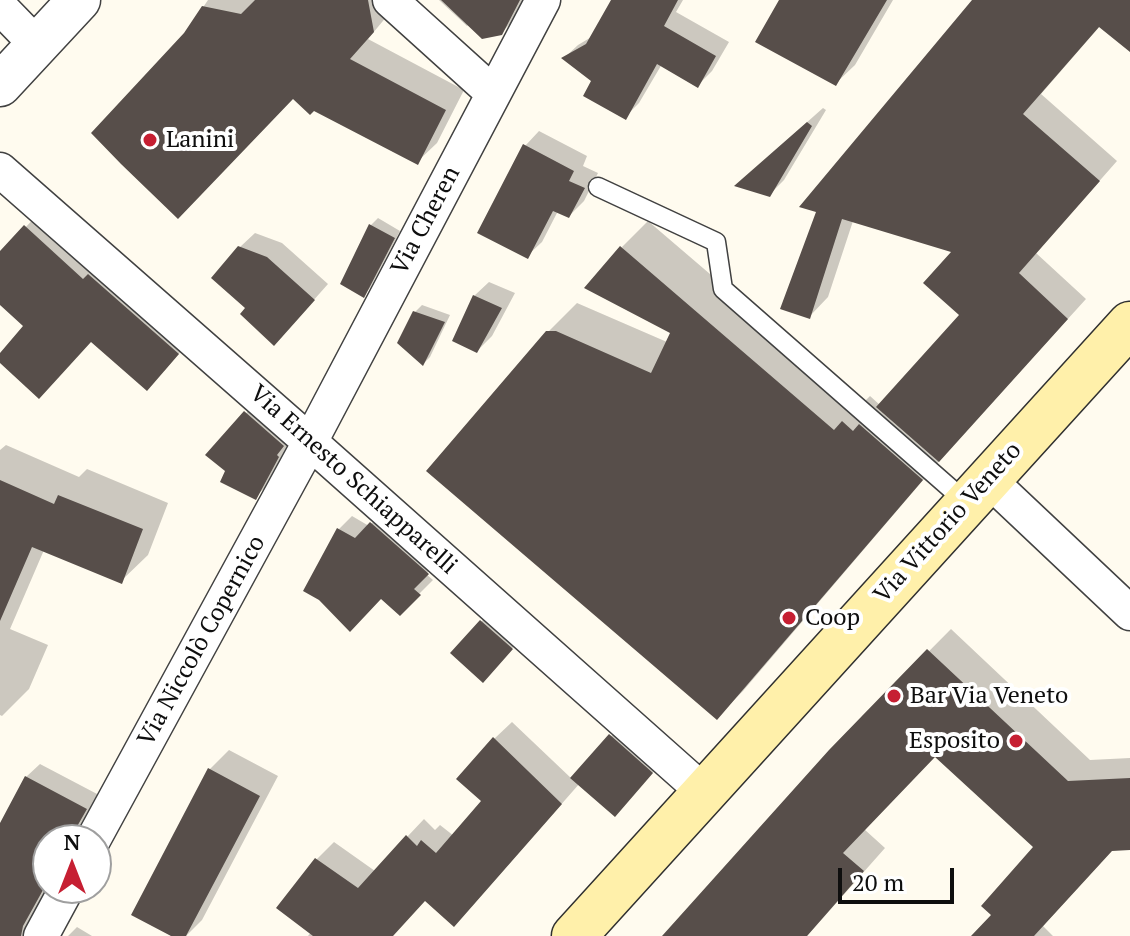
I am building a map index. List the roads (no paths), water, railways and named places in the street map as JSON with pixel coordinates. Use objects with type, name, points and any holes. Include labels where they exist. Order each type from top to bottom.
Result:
[{"type":"main road","name":"Via Vittorio Veneto","points":[[574,936],[1130,324]]},
{"type":"street","points":[[0,85],[79,0]]},
{"type":"street","points":[[390,0],[493,93]]},
{"type":"street","name":"Via Cheren","points":[[310,442],[543,0]]},
{"type":"street","points":[[0,7],[37,45]]},
{"type":"street","name":"Via Ernesto Schiapparelli","points":[[0,170],[704,792]]},
{"type":"street","name":"Via Niccolò Copernico","points":[[102,824],[310,442]]},
{"type":"street","points":[[977,491],[1130,613]]},
{"type":"street","points":[[41,936],[58,904]]},
{"type":"lane","points":[[598,187],[716,242],[723,289],[977,491]]},
{"type":"place","name":"Lanini","points":[[150,140]]},
{"type":"place","name":"Coop","points":[[789,618]]},
{"type":"place","name":"Bar Via Veneto","points":[[894,696]]},
{"type":"place","name":"Esposito","points":[[1016,741]]}]
